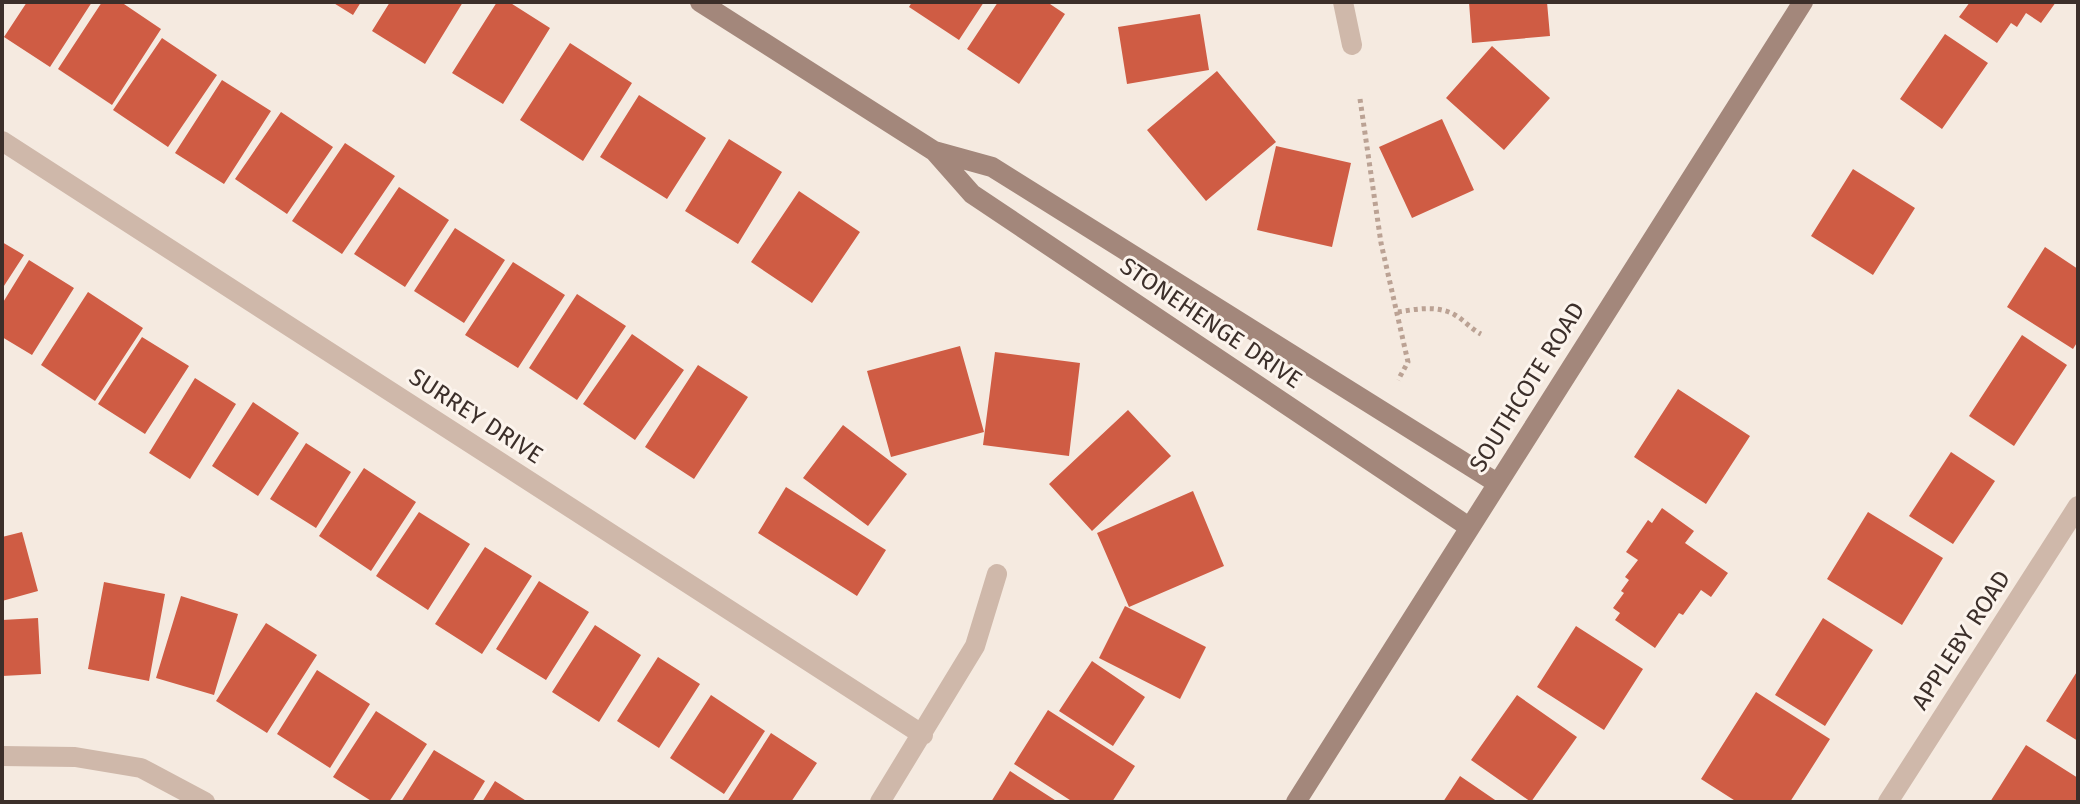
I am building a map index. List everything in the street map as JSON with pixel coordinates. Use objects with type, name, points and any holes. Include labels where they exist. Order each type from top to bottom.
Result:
[{"type":"street","name":"STONEHENGE DRIVE","points":[[700,2],[934,151],[972,194],[1469,527]]},
{"type":"street","points":[[1343,2],[1352,45]]},
{"type":"street","name":"SOUTHCOTE ROAD","points":[[1296,802],[1803,2]]},
{"type":"street","name":"SURREY DRIVE","points":[[2,141],[923,735]]},
{"type":"street","name":"STONEHENGE DRIVE","points":[[934,151],[992,167],[1497,483]]},
{"type":"street","name":"APPLEBY ROAD","points":[[1888,802],[2078,506]]},
{"type":"street","points":[[880,802],[975,646],[997,574]]},
{"type":"street","points":[[2,756],[75,757],[141,768],[205,802]]},
{"type":"path","points":[[1360,99],[1381,243],[1408,362],[1398,380]]},
{"type":"path","points":[[1398,312],[1422,308],[1441,310],[1456,315],[1481,334]]},
{"type":"building","points":[[27,2],[92,2],[50,67],[4,37]]},
{"type":"building","points":[[102,2],[121,2],[161,29],[112,105],[58,69]]},
{"type":"building","points":[[332,2],[361,2],[353,15]]},
{"type":"building","points":[[390,2],[463,2],[425,64],[372,31]]},
{"type":"building","points":[[497,2],[509,2],[550,28],[503,104],[452,73]]},
{"type":"building","points":[[912,2],[984,2],[959,40],[909,7]]},
{"type":"building","points":[[998,2],[1047,2],[1065,14],[1019,84],[967,49]]},
{"type":"building","points":[[1469,2],[1547,2],[1550,36],[1472,43]]},
{"type":"building","points":[[1970,2],[2056,2],[2041,23],[2026,13],[2017,27],[2011,23],[1997,43],[1959,17]]},
{"type":"building","points":[[1200,14],[1209,70],[1127,84],[1118,27]]},
{"type":"building","points":[[1945,34],[1988,63],[1942,129],[1900,99]]},
{"type":"building","points":[[162,38],[217,75],[168,147],[113,110]]},
{"type":"building","points":[[570,43],[632,83],[583,161],[520,120]]},
{"type":"building","points":[[1492,46],[1550,98],[1504,150],[1446,98]]},
{"type":"building","points":[[1217,71],[1276,142],[1206,201],[1147,130]]},
{"type":"building","points":[[222,80],[271,111],[224,184],[175,153]]},
{"type":"building","points":[[639,95],[706,138],[667,199],[600,157]]},
{"type":"building","points":[[281,112],[333,147],[287,214],[235,179]]},
{"type":"building","points":[[1442,119],[1474,190],[1412,218],[1379,147]]},
{"type":"building","points":[[729,139],[782,172],[738,244],[685,211]]},
{"type":"building","points":[[345,143],[395,176],[342,254],[292,221]]},
{"type":"building","points":[[1276,146],[1351,163],[1332,247],[1257,230]]},
{"type":"building","points":[[1853,169],[1915,208],[1873,275],[1811,236]]},
{"type":"building","points":[[399,187],[449,220],[405,287],[354,254]]},
{"type":"building","points":[[799,191],[860,232],[812,303],[751,262]]},
{"type":"building","points":[[455,228],[505,260],[464,323],[414,291]]},
{"type":"building","points":[[2,242],[24,255],[2,289]]},
{"type":"building","points":[[2045,247],[2078,269],[2078,341],[2073,349],[2007,307]]},
{"type":"building","points":[[29,260],[74,288],[32,355],[2,337],[2,304]]},
{"type":"building","points":[[513,262],[565,295],[518,368],[465,335]]},
{"type":"building","points":[[88,292],[143,328],[95,401],[41,365]]},
{"type":"building","points":[[577,294],[626,326],[577,400],[529,368]]},
{"type":"building","points":[[632,334],[684,370],[635,440],[583,404]]},
{"type":"building","points":[[2022,335],[2067,365],[2014,446],[1969,416]]},
{"type":"building","points":[[142,337],[189,366],[145,434],[98,404]]},
{"type":"building","points":[[960,346],[984,432],[891,457],[867,371]]},
{"type":"building","points":[[995,352],[1080,363],[1069,456],[983,445]]},
{"type":"building","points":[[698,365],[748,397],[694,479],[645,447]]},
{"type":"building","points":[[195,378],[236,404],[190,479],[149,453]]},
{"type":"building","points":[[1678,389],[1750,436],[1706,504],[1634,457]]},
{"type":"building","points":[[253,402],[299,433],[258,496],[212,466]]},
{"type":"building","points":[[1128,410],[1171,456],[1092,531],[1049,484]]},
{"type":"building","points":[[843,425],[907,474],[868,526],[803,478]]},
{"type":"building","points":[[306,443],[351,472],[316,528],[270,499]]},
{"type":"building","points":[[1951,452],[1995,481],[1953,544],[1909,516]]},
{"type":"building","points":[[364,468],[416,502],[371,571],[319,536]]},
{"type":"building","points":[[786,487],[886,550],[857,596],[758,533]]},
{"type":"building","points":[[1193,491],[1224,566],[1129,607],[1097,533]]},
{"type":"building","points":[[1662,508],[1694,531],[1685,543],[1728,573],[1711,597],[1701,590],[1683,615],[1679,613],[1655,648],[1615,620],[1620,613],[1613,608],[1624,593],[1621,591],[1629,580],[1625,577],[1638,560],[1626,552],[1648,520],[1652,523]]},
{"type":"building","points":[[419,512],[470,544],[428,610],[376,576]]},
{"type":"building","points":[[1868,512],[1943,558],[1902,625],[1827,579]]},
{"type":"building","points":[[22,532],[38,591],[2,601],[2,537]]},
{"type":"building","points":[[485,547],[532,576],[482,654],[435,624]]},
{"type":"building","points":[[539,581],[589,612],[546,680],[496,649]]},
{"type":"building","points":[[104,582],[165,594],[149,681],[88,669]]},
{"type":"building","points":[[181,596],[238,614],[214,695],[156,678]]},
{"type":"building","points":[[1125,606],[1206,647],[1180,699],[1099,658]]},
{"type":"building","points":[[38,618],[41,674],[2,676],[2,620]]},
{"type":"building","points":[[1823,618],[1873,650],[1825,726],[1775,695]]},
{"type":"building","points":[[266,623],[317,655],[267,733],[216,701]]},
{"type":"building","points":[[595,625],[641,655],[599,722],[552,692]]},
{"type":"building","points":[[1576,626],[1643,669],[1604,730],[1537,687]]},
{"type":"building","points":[[658,657],[700,684],[659,748],[617,721]]},
{"type":"building","points":[[1092,661],[1145,697],[1113,746],[1059,711]]},
{"type":"building","points":[[317,670],[370,704],[330,768],[277,734]]},
{"type":"building","points":[[2078,670],[2078,741],[2046,721]]},
{"type":"building","points":[[1756,692],[1830,739],[1790,802],[1737,802],[1701,779]]},
{"type":"building","points":[[711,695],[765,731],[724,794],[670,758]]},
{"type":"building","points":[[1517,695],[1577,737],[1531,802],[1471,760]]},
{"type":"building","points":[[1048,710],[1135,766],[1112,802],[1073,802],[1014,764]]},
{"type":"building","points":[[376,711],[427,744],[389,802],[373,802],[333,777]]},
{"type":"building","points":[[771,733],[817,763],[791,802],[727,802]]},
{"type":"building","points":[[2026,745],[2078,778],[2078,802],[1990,802]]},
{"type":"building","points":[[434,750],[485,781],[472,802],[401,802]]},
{"type":"building","points":[[1010,771],[1058,802],[991,802]]},
{"type":"building","points":[[1460,776],[1498,802],[1443,802]]},
{"type":"building","points":[[495,781],[528,802],[482,802]]}]
